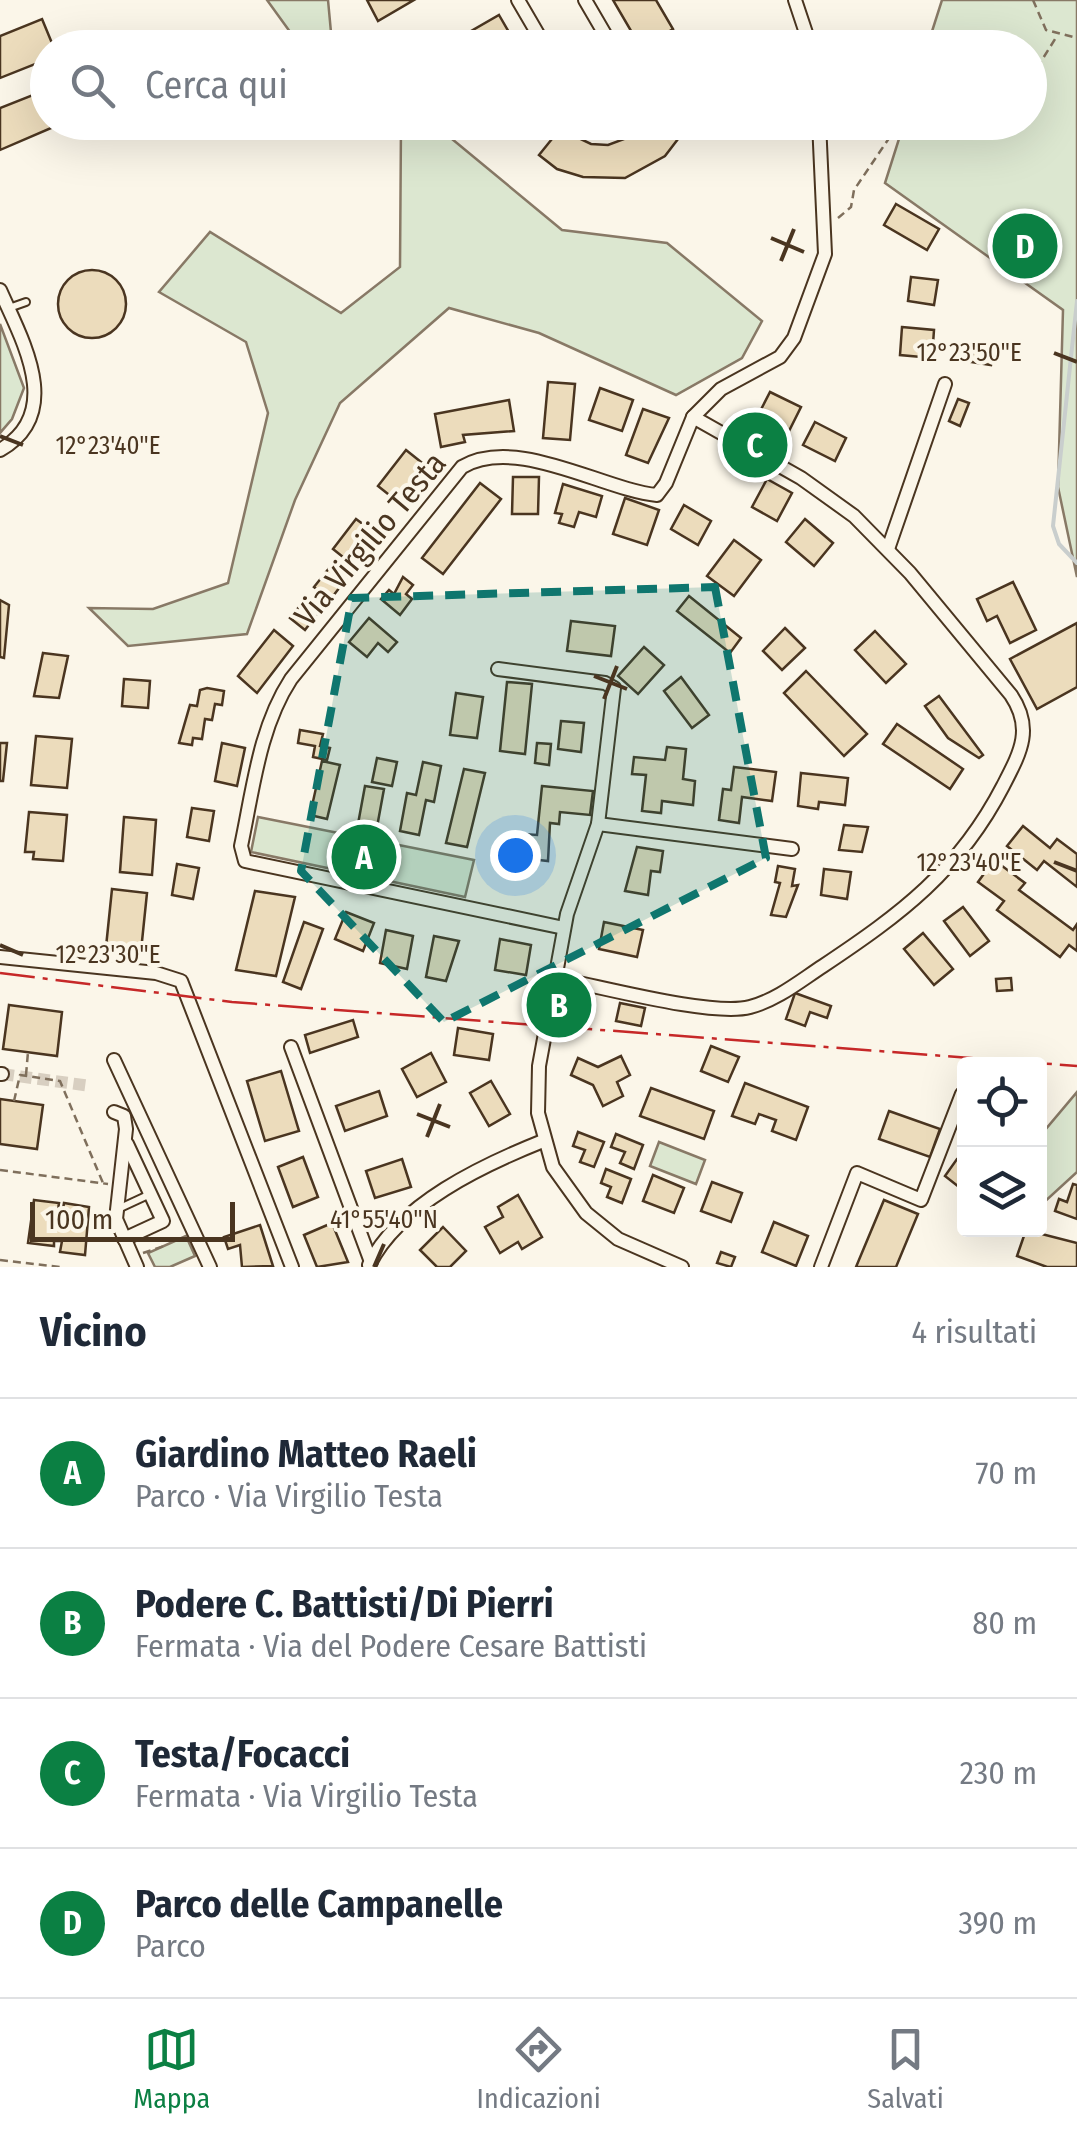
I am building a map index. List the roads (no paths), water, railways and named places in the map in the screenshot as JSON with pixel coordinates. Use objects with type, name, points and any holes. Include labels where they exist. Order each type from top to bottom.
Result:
[{"type":"street","points":[[518,0],[536,30]]},
{"type":"street","points":[[585,0],[602,30]]},
{"type":"street","points":[[795,0],[805,30]]},
{"type":"street","points":[[555,978],[734,1009],[773,998],[878,930],[958,860],[1021,751],[1024,720],[1011,695],[888,548],[854,516],[801,478],[693,417],[721,388],[774,362],[790,346],[819,275],[826,220],[820,140]]},
{"type":"street","points":[[0,290],[36,388],[26,424],[0,450]]},
{"type":"street","points":[[888,548],[945,384]]},
{"type":"street","name":"Via Virgilio Testa","points":[[564,928],[242,859],[240,846],[264,744],[280,697],[458,471],[483,460],[544,462],[657,495],[666,483],[693,417]]},
{"type":"street","points":[[498,669],[614,687],[598,824],[575,879],[537,1084],[543,1141],[566,1188],[597,1224],[625,1243],[682,1267]]},
{"type":"street","points":[[598,824],[792,850]]},
{"type":"street","points":[[0,957],[156,973],[182,981],[292,1267]]},
{"type":"street","points":[[291,1047],[370,1264]]},
{"type":"street","points":[[114,1060],[210,1267]]},
{"type":"street","points":[[821,1267],[857,1173],[918,1200],[924,1196],[957,1107]]},
{"type":"street","points":[[114,1112],[126,1120],[116,1210],[137,1267]]},
{"type":"street","points":[[125,1141],[163,1222],[129,1237]]},
{"type":"street","points":[[370,1264],[388,1236],[412,1213],[468,1178],[543,1141]]},
{"type":"lane","points":[[8,309],[26,302]]},
{"type":"lane","points":[[116,1210],[146,1196],[148,1190]]},
{"type":"waterway","points":[[1077,301],[1053,526],[1059,544],[1077,563]]},
{"type":"tunnel","points":[[2,1074],[91,1086]]},
{"type":"place","name":"Parco delle Campanelle","points":[[1025,246]]},
{"type":"place","name":"Testa/Focacci","points":[[755,445]]},
{"type":"place","name":"Giardino Matteo Raeli","points":[[364,857]]},
{"type":"place","name":"Podere C. Battisti/Di Pierri","points":[[559,1005]]}]
